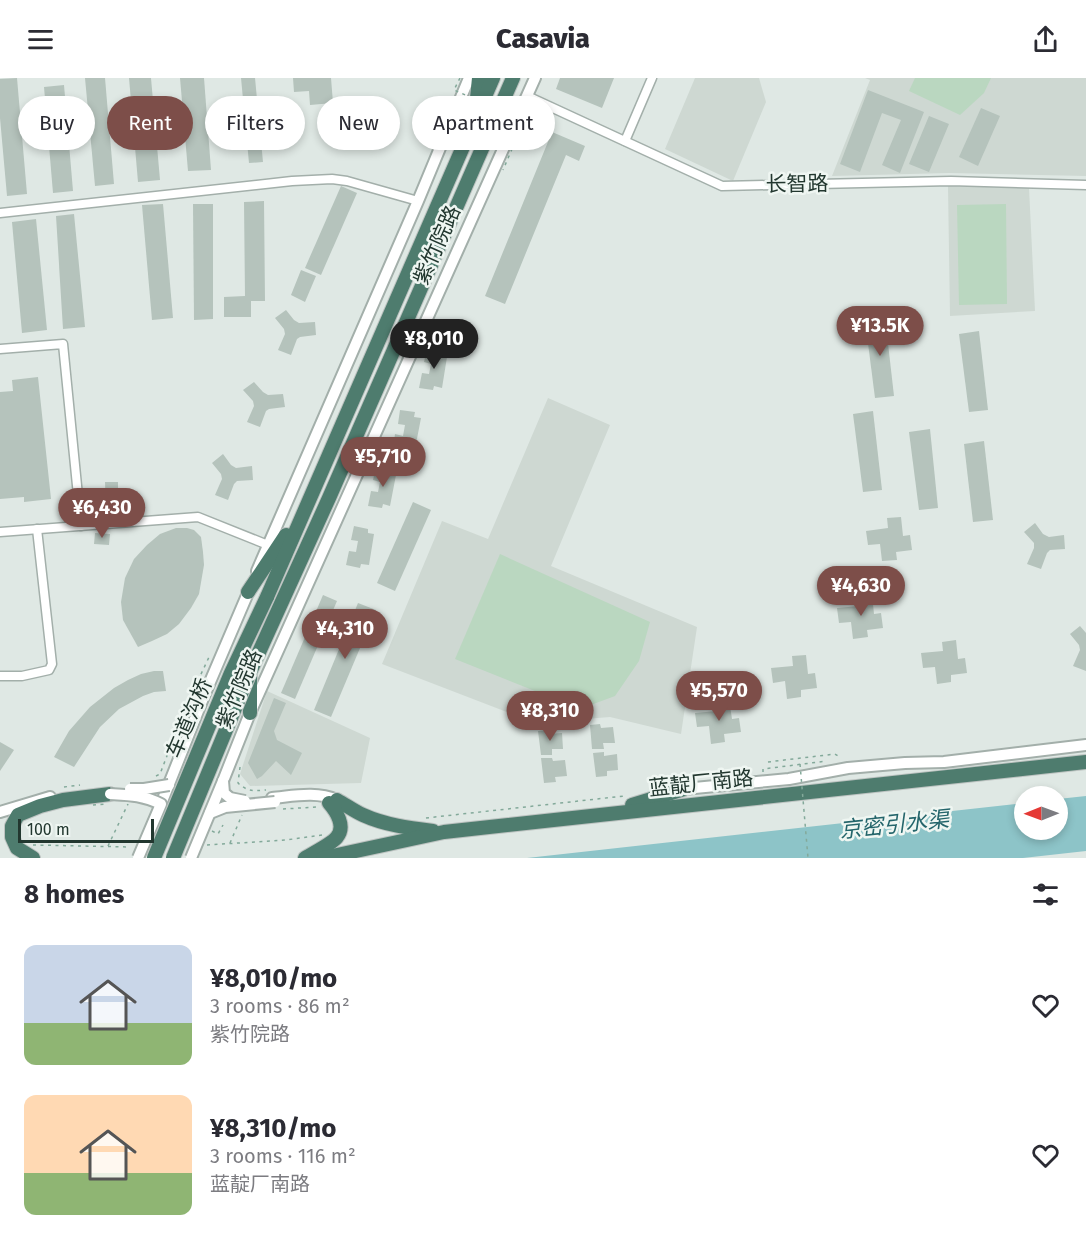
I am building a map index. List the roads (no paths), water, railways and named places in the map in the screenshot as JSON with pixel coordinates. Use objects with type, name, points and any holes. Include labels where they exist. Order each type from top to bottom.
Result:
[{"type":"highway","points":[[477,96],[479,78]]},
{"type":"highway","name":"紫竹院路","points":[[485,96],[493,78]]},
{"type":"highway","name":"紫竹院路","points":[[250,672],[513,78]]},
{"type":"highway","name":"紫竹院路","points":[[267,597],[462,150]]},
{"type":"highway","points":[[248,592],[309,501]]},
{"type":"highway","name":"车道沟桥","points":[[154,858],[231,673],[267,597]]},
{"type":"highway","points":[[250,672],[250,714]]},
{"type":"highway","name":"车道沟桥","points":[[173,858],[250,672]]},
{"type":"highway","name":"蓝靛厂南路","points":[[323,858],[444,832],[1086,762]]},
{"type":"highway","points":[[605,814],[684,789]]},
{"type":"highway","points":[[33,858],[17,848],[12,837],[12,826],[18,815],[63,800],[111,796]]},
{"type":"highway","points":[[333,802],[383,823],[444,832]]},
{"type":"highway","points":[[305,858],[338,837],[341,827],[333,802]]},
{"type":"street","name":"紫竹院路","points":[[138,858],[248,592],[469,78]]},
{"type":"street","name":"紫竹院路","points":[[527,96],[535,78]]},
{"type":"street","points":[[625,141],[652,78]]},
{"type":"street","name":"长智路","points":[[555,109],[722,186],[951,181],[1086,185]]},
{"type":"street","name":"紫竹院路","points":[[191,858],[250,714],[503,150]]},
{"type":"street","points":[[0,213],[292,181],[332,179],[418,201]]},
{"type":"street","points":[[0,349],[63,344],[81,526]]},
{"type":"street","points":[[0,532],[198,517],[268,545]]},
{"type":"street","points":[[0,676],[22,676],[49,670],[52,664],[37,529]]},
{"type":"street","name":"蓝靛厂南路","points":[[684,789],[789,779],[848,768],[944,762],[1086,745]]},
{"type":"street","points":[[223,781],[224,793],[240,801],[273,796],[326,795],[333,802]]},
{"type":"street","points":[[111,796],[169,785]]},
{"type":"street","points":[[0,812],[40,799],[86,791],[111,796],[147,797],[161,804]]},
{"type":"street","points":[[210,813],[225,807],[273,796]]},
{"type":"water","name":"京密引水渠","points":[[1086,796],[1086,851],[1023,858],[527,858],[1014,804],[1014,840],[1068,840],[1068,798]]}]
